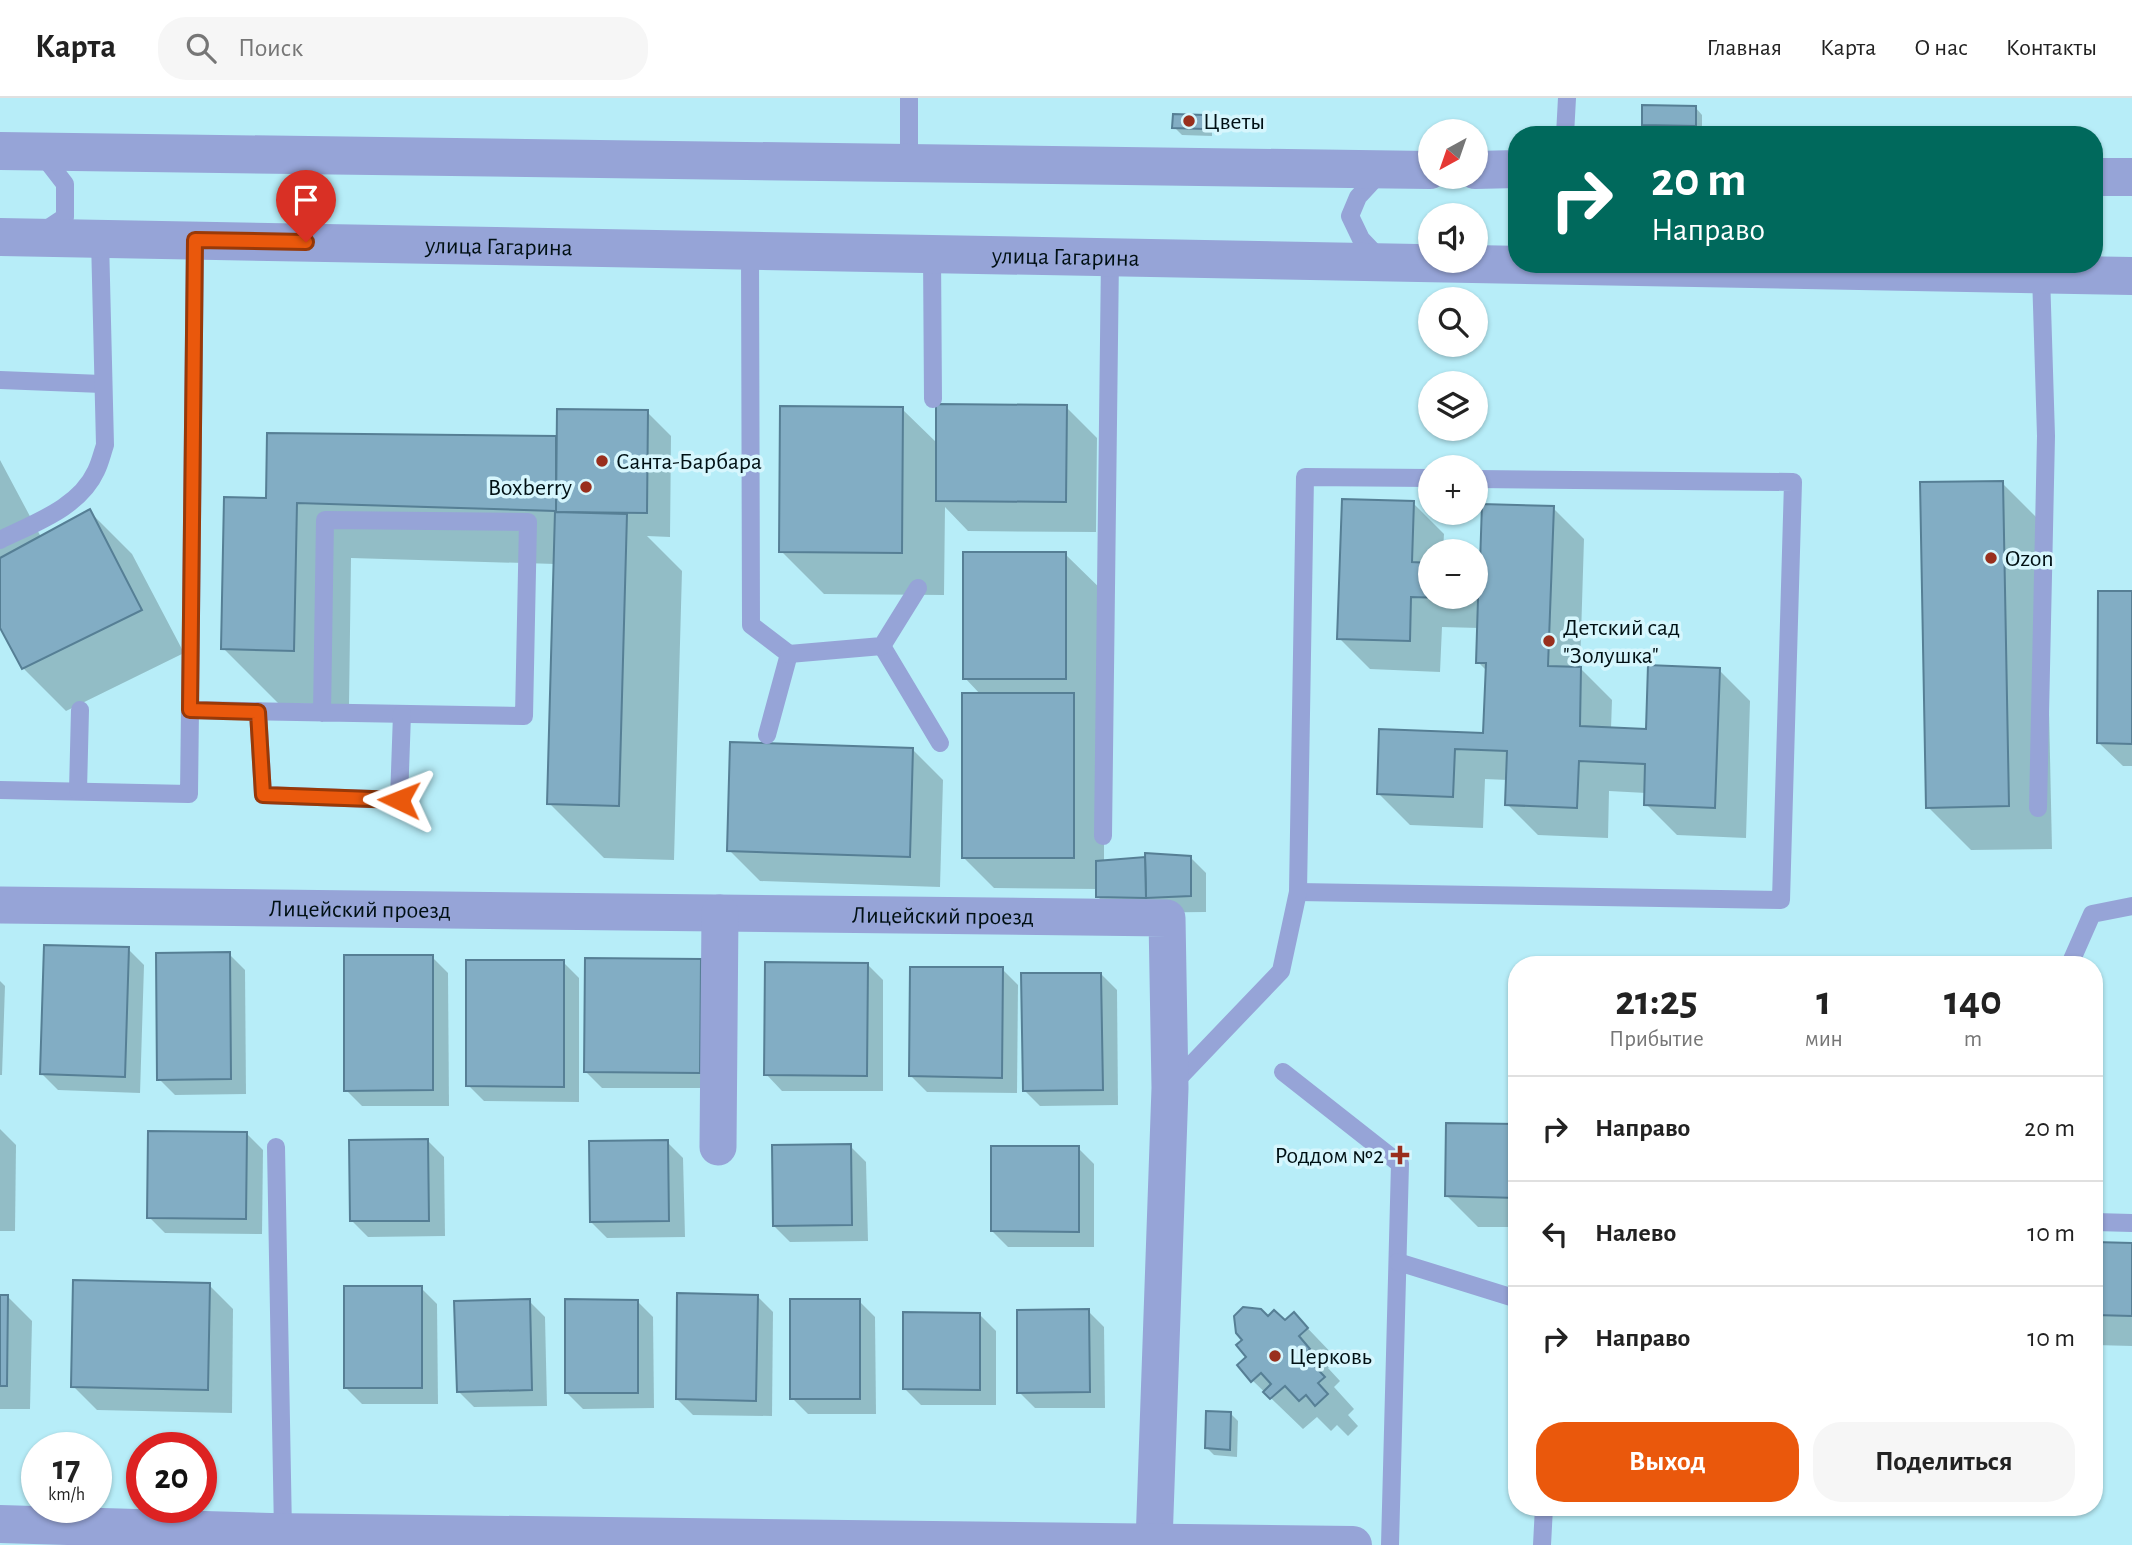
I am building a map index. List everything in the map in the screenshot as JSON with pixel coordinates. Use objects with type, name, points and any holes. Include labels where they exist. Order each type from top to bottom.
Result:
[{"type":"street","points":[[0,151],[1418,170]]},
{"type":"street","points":[[1488,170],[1508,169]]},
{"type":"street","points":[[2103,177],[2132,177]]},
{"type":"street","name":"улица Гагарина","points":[[18,237],[1508,263]]},
{"type":"street","name":"улица Гагарина","points":[[2000,273],[2132,276]]},
{"type":"street","name":"Лицейский проезд","points":[[0,905],[1167,918],[1170,1088]]},
{"type":"street","points":[[718,1147],[720,913]]},
{"type":"street","points":[[1154,1543],[1170,1088]]},
{"type":"street","points":[[0,1524],[274,1537],[643,1542],[1353,1545]]},
{"type":"lane","points":[[909,98],[909,164]]},
{"type":"lane","points":[[1565,126],[1567,98]]},
{"type":"lane","points":[[18,237],[65,217],[65,184],[40,152]]},
{"type":"lane","points":[[1382,171],[1358,197],[1350,216],[1361,239],[1384,262]]},
{"type":"lane","points":[[0,540],[65,507],[81,493],[96,473],[105,445],[100,239]]},
{"type":"lane","points":[[0,790],[189,794],[195,240]]},
{"type":"lane","points":[[750,250],[751,625],[789,654],[882,646]]},
{"type":"lane","points":[[932,254],[933,399]]},
{"type":"lane","points":[[1103,836],[1110,257]]},
{"type":"lane","points":[[2038,808],[2046,436],[2041,274]]},
{"type":"lane","points":[[0,380],[102,384]]},
{"type":"lane","points":[[1170,1088],[1281,971],[1298,892],[1306,477],[1418,478]]},
{"type":"lane","points":[[1298,892],[1781,900],[1793,482],[1488,479]]},
{"type":"lane","points":[[190,710],[258,712],[322,713],[401,714],[524,716],[528,522],[325,520],[322,713]]},
{"type":"lane","points":[[882,646],[918,588]]},
{"type":"lane","points":[[882,646],[940,743]]},
{"type":"lane","points":[[767,735],[789,654]]},
{"type":"lane","points":[[78,791],[80,710]]},
{"type":"lane","points":[[258,712],[263,795],[399,800],[401,714]]},
{"type":"lane","points":[[2074,956],[2092,914],[2132,906]]},
{"type":"lane","points":[[1283,1072],[1400,1164],[1390,1545]]},
{"type":"lane","points":[[274,1537],[276,1147]]},
{"type":"lane","points":[[2103,1222],[2132,1223]]},
{"type":"lane","points":[[1398,1262],[1508,1296]]},
{"type":"lane","points":[[1542,1545],[1544,1516]]},
{"type":"building","points":[[1642,105],[1696,106],[1696,126],[1642,125]]},
{"type":"building","name":"Цветы","points":[[1173,114],[1205,115],[1205,129],[1172,128]]},
{"type":"building","points":[[936,404],[1067,405],[1066,502],[936,501]]},
{"type":"building","points":[[780,406],[903,407],[902,553],[779,552]]},
{"type":"building","name":"Санта-Барбара","points":[[557,409],[648,410],[647,513],[556,512]]},
{"type":"building","points":[[267,433],[556,436],[556,512],[627,514],[619,806],[547,804],[555,511],[297,503],[294,651],[221,649],[224,497],[266,498]]},
{"type":"building","points":[[2003,481],[2009,806],[1926,808],[1920,482]]},
{"type":"building","points":[[1342,499],[1414,501],[1412,562],[1418,562],[1418,597],[1411,597],[1410,641],[1337,639]]},
{"type":"building","points":[[1488,504],[1554,506],[1548,666],[1581,667],[1580,726],[1646,729],[1648,665],[1720,668],[1715,808],[1644,805],[1645,764],[1579,761],[1577,808],[1505,805],[1507,751],[1455,749],[1453,797],[1377,794],[1379,729],[1483,733],[1486,663],[1476,663],[1478,609],[1488,609],[1488,539],[1481,539],[1481,525],[1488,525]]},
{"type":"building","points":[[90,509],[142,610],[22,669],[0,628],[0,558]]},
{"type":"building","points":[[963,552],[1066,552],[1066,679],[963,679]]},
{"type":"building","points":[[2098,591],[2132,591],[2132,744],[2097,743]]},
{"type":"building","points":[[962,693],[1074,693],[1074,858],[962,858]]},
{"type":"building","points":[[730,742],[913,748],[910,857],[727,851]]},
{"type":"building","points":[[1145,853],[1191,856],[1191,896],[1146,898]]},
{"type":"building","points":[[1145,857],[1146,898],[1096,897],[1096,861]]},
{"type":"building","points":[[44,945],[129,947],[125,1077],[40,1074]]},
{"type":"building","points":[[230,952],[231,1079],[157,1080],[156,953]]},
{"type":"building","points":[[344,955],[433,955],[433,1090],[344,1091]]},
{"type":"building","points":[[585,958],[701,959],[700,1073],[584,1072]]},
{"type":"building","points":[[466,960],[564,960],[564,1087],[466,1086]]},
{"type":"building","points":[[765,962],[868,963],[867,1076],[764,1075]]},
{"type":"building","points":[[910,967],[1003,967],[1002,1078],[909,1076]]},
{"type":"building","points":[[1021,973],[1101,973],[1103,1090],[1023,1091]]},
{"type":"building","points":[[1446,1123],[1508,1124],[1508,1198],[1445,1196]]},
{"type":"building","points":[[148,1131],[247,1132],[246,1219],[147,1218]]},
{"type":"building","points":[[428,1139],[429,1221],[350,1221],[349,1140]]},
{"type":"building","points":[[668,1140],[669,1221],[590,1222],[589,1141]]},
{"type":"building","points":[[851,1144],[852,1225],[773,1226],[772,1145]]},
{"type":"building","points":[[991,1146],[1079,1146],[1079,1232],[991,1231]]},
{"type":"building","points":[[2103,1242],[2132,1243],[2132,1316],[2103,1315]]},
{"type":"building","points":[[73,1280],[210,1283],[208,1390],[71,1387]]},
{"type":"building","points":[[344,1286],[422,1286],[422,1388],[344,1388]]},
{"type":"building","points":[[677,1293],[758,1295],[756,1401],[676,1399]]},
{"type":"building","points":[[0,1295],[8,1295],[7,1386],[0,1386]]},
{"type":"building","points":[[530,1299],[532,1390],[457,1392],[454,1301]]},
{"type":"building","points":[[565,1299],[638,1300],[638,1393],[565,1393]]},
{"type":"building","points":[[790,1299],[860,1299],[860,1399],[790,1399]]},
{"type":"building","name":"Церковь","points":[[1243,1307],[1261,1309],[1268,1316],[1274,1310],[1285,1320],[1294,1312],[1308,1328],[1299,1336],[1310,1349],[1304,1355],[1325,1377],[1318,1383],[1328,1394],[1315,1406],[1306,1395],[1299,1401],[1285,1386],[1270,1399],[1263,1392],[1271,1384],[1261,1373],[1251,1382],[1237,1365],[1246,1357],[1236,1345],[1242,1340],[1236,1333],[1234,1316]]},
{"type":"building","points":[[1089,1309],[1090,1392],[1017,1393],[1017,1310]]},
{"type":"building","points":[[903,1312],[980,1313],[980,1390],[903,1389]]},
{"type":"building","points":[[1206,1411],[1231,1412],[1230,1450],[1205,1448]]},
{"type":"place","name":"Цветы","points":[[1189,121]]},
{"type":"place","name":"Санта-Барбара","points":[[602,461]]},
{"type":"place","name":"Boxberry","points":[[586,487]]},
{"type":"place","name":"Ozon","points":[[1991,558]]},
{"type":"place","name":"Детский сад \"Золушка\"","points":[[1549,641]]},
{"type":"place","name":"Роддом №2","points":[[1400,1155]]},
{"type":"place","name":"Церковь","points":[[1275,1356]]},
{"type":"route","points":[[306,242],[195,240],[190,710],[258,712],[263,795],[399,800]]}]
